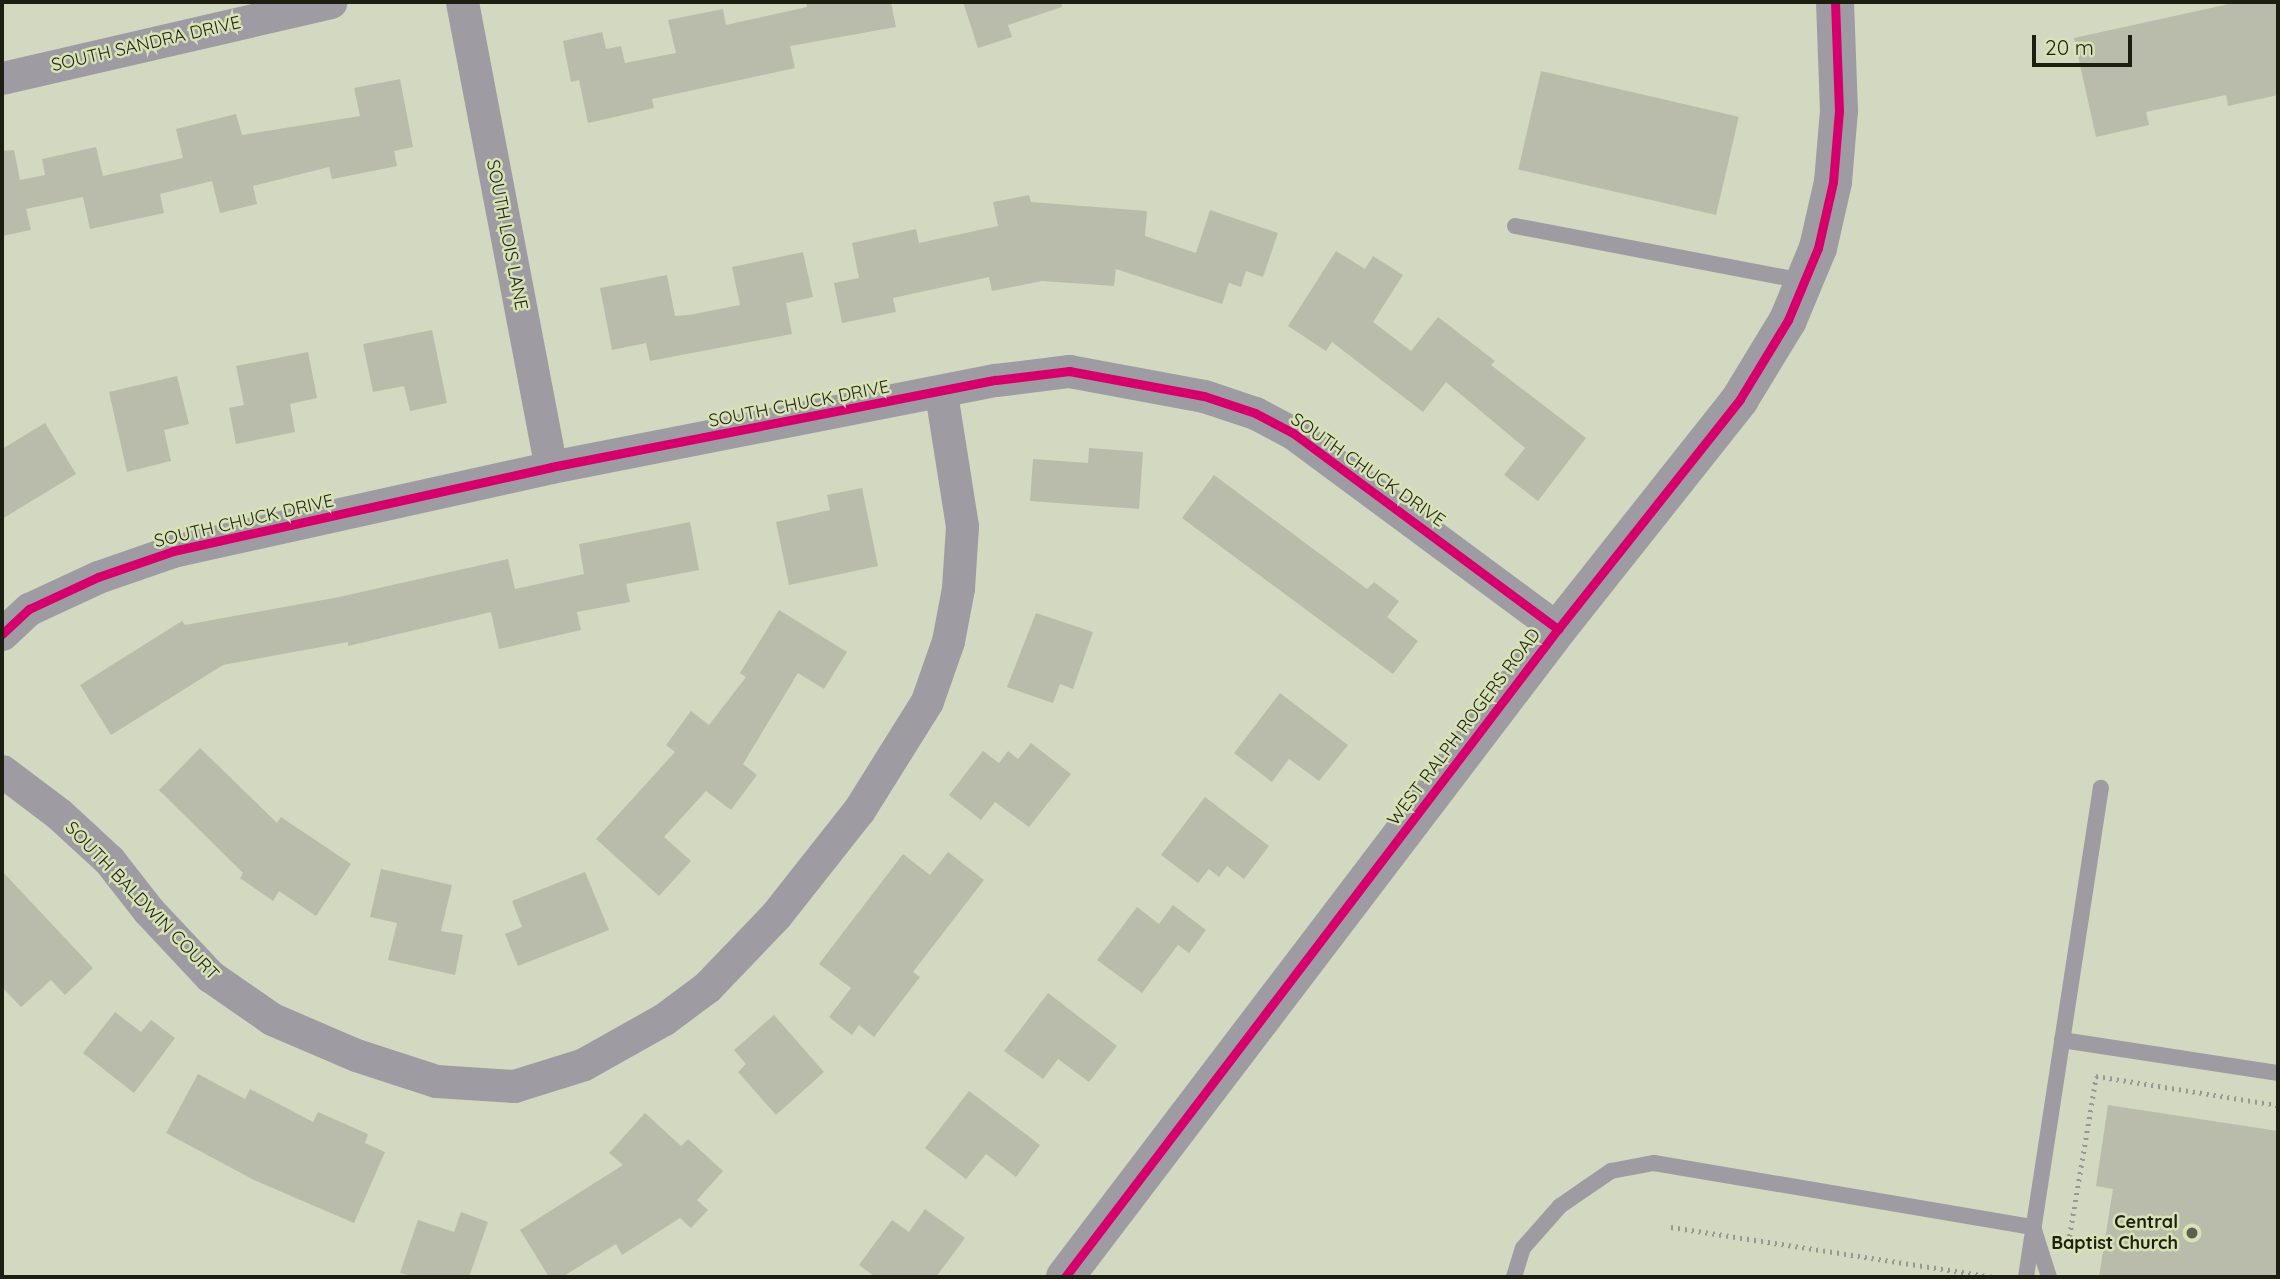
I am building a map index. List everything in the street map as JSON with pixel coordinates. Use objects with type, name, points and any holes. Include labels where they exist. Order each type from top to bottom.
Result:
[{"type":"street","name":"SOUTH SANDRA DRIVE","points":[[2,78],[330,2]]},
{"type":"street","name":"SOUTH LOIS LANE","points":[[462,2],[551,467]]},
{"type":"street","name":"WEST RALPH ROGERS ROAD","points":[[1065,1277],[1558,629],[1740,399],[1788,320],[1818,248],[1833,182],[1839,111],[1835,2]]},
{"type":"street","name":"SOUTH CHUCK DRIVE","points":[[2,634],[29,609],[98,577],[173,551],[551,467],[940,394],[996,380],[1069,371],[1138,381],[1255,413],[1293,433],[1558,629]]},
{"type":"street","name":"SOUTH BALDWIN COURT","points":[[2,771],[59,814],[109,860],[148,910],[210,976],[272,1019],[356,1055],[436,1081],[514,1086],[584,1064],[664,1019],[707,987],[776,915],[859,810],[927,701],[948,641],[958,588],[962,526],[940,394]]},
{"type":"lane","points":[[1515,226],[1804,281]]},
{"type":"lane","points":[[2026,1277],[2101,788]]},
{"type":"lane","points":[[2062,1040],[2278,1073]]},
{"type":"lane","points":[[1514,1277],[1523,1248],[1560,1206],[1611,1171],[1654,1163],[2033,1227]]},
{"type":"lane","points":[[2033,1227],[2049,1277]]},
{"type":"path","points":[[2044,1260],[2069,1249],[2096,1076],[2278,1105]]},
{"type":"path","points":[[1671,1227],[1995,1277]]},
{"type":"building","points":[[806,2],[891,2],[896,27],[790,46],[795,68],[652,99],[654,108],[588,123],[579,80],[571,82],[563,41],[602,32],[606,49],[621,46],[625,63],[676,53],[668,20],[723,9],[726,25],[807,7]]},
{"type":"building","points":[[963,2],[1061,2],[1062,7],[1008,25],[1012,37],[978,48]]},
{"type":"building","points":[[2238,2],[2278,2],[2278,95],[2228,106],[2226,95],[2146,112],[2149,125],[2096,137],[2074,38]]},
{"type":"building","points":[[1541,71],[1739,117],[1716,215],[1518,169]]},
{"type":"building","points":[[400,79],[413,147],[394,151],[397,166],[332,179],[329,167],[253,186],[257,204],[220,213],[212,181],[160,194],[164,213],[90,229],[83,197],[26,209],[31,230],[2,236],[2,151],[14,150],[20,180],[45,175],[42,159],[96,147],[103,176],[183,158],[176,129],[236,114],[242,135],[360,116],[354,88]]},
{"type":"building","points":[[1029,195],[1031,202],[1147,211],[1145,236],[1196,253],[1210,210],[1278,233],[1263,277],[1246,271],[1241,287],[1229,283],[1222,304],[1116,269],[1114,286],[1042,281],[992,291],[989,277],[893,298],[896,312],[842,323],[834,283],[859,278],[852,243],[916,229],[919,243],[998,226],[993,202]]},
{"type":"building","points":[[1336,251],[1365,269],[1373,256],[1403,275],[1373,322],[1411,351],[1438,317],[1495,361],[1491,365],[1586,438],[1538,501],[1504,475],[1525,448],[1446,382],[1423,412],[1332,342],[1326,351],[1288,326]]},
{"type":"building","points":[[803,252],[813,297],[786,303],[792,334],[650,361],[646,343],[612,350],[600,288],[667,275],[675,316],[689,315],[740,305],[732,267]]},
{"type":"building","points":[[432,330],[447,403],[410,411],[404,386],[373,392],[363,344]]},
{"type":"building","points":[[308,352],[317,398],[290,404],[295,432],[236,444],[229,408],[244,405],[236,366]]},
{"type":"building","points":[[177,376],[189,424],[164,430],[171,461],[127,472],[109,392]]},
{"type":"building","points":[[45,423],[76,474],[2,519],[2,449]]},
{"type":"building","points":[[1089,448],[1143,452],[1139,509],[1030,501],[1033,459],[1088,463]]},
{"type":"building","points":[[1214,475],[1367,589],[1374,582],[1399,601],[1387,617],[1418,641],[1393,674],[1182,518]]},
{"type":"building","points":[[862,488],[878,566],[789,585],[776,522],[830,510],[827,495]]},
{"type":"building","points":[[690,522],[699,570],[626,584],[630,602],[577,612],[581,630],[499,649],[491,612],[348,646],[348,642],[223,665],[111,735],[80,685],[182,621],[185,625],[339,597],[508,559],[515,589],[584,574],[579,544]]},
{"type":"building","points":[[779,610],[847,652],[824,689],[798,673],[743,764],[757,775],[731,810],[706,791],[664,837],[691,861],[659,896],[596,839],[675,752],[666,745],[691,711],[709,725],[746,677],[740,673]]},
{"type":"building","points":[[1036,613],[1093,632],[1073,689],[1060,684],[1053,703],[1007,687]]},
{"type":"building","points":[[1280,693],[1348,745],[1319,781],[1289,759],[1272,782],[1234,753]]},
{"type":"building","points":[[1031,743],[1071,774],[1029,827],[995,802],[981,820],[949,795],[983,751],[999,763],[1008,751],[1018,759]]},
{"type":"building","points":[[200,748],[277,823],[281,817],[351,864],[316,916],[279,891],[273,901],[240,878],[243,873],[159,790]]},
{"type":"building","points":[[1205,797],[1269,846],[1244,879],[1227,866],[1219,877],[1209,869],[1198,883],[1161,855]]},
{"type":"building","points":[[948,852],[984,880],[913,972],[920,977],[874,1037],[859,1025],[852,1035],[829,1017],[851,988],[819,964],[903,854],[930,875]]},
{"type":"building","points":[[381,869],[452,885],[441,931],[463,935],[455,975],[388,960],[397,923],[370,917]]},
{"type":"building","points":[[2,871],[93,968],[65,995],[51,980],[21,1007],[2,987]]},
{"type":"building","points":[[585,872],[609,930],[518,966],[505,934],[522,927],[512,901]]},
{"type":"building","points":[[1173,905],[1206,930],[1189,953],[1178,945],[1142,993],[1097,960],[1137,907],[1159,924]]},
{"type":"building","points":[[1048,993],[1117,1046],[1089,1082],[1058,1059],[1043,1079],[1004,1051]]},
{"type":"building","points":[[115,1012],[141,1032],[151,1020],[175,1038],[134,1093],[83,1053]]},
{"type":"building","points":[[774,1015],[824,1072],[776,1115],[738,1072],[746,1064],[734,1050]]},
{"type":"building","points":[[198,1074],[245,1099],[250,1089],[313,1122],[318,1112],[368,1134],[365,1143],[385,1152],[354,1223],[254,1180],[166,1133]]},
{"type":"building","points":[[969,1091],[1040,1145],[1016,1177],[986,1154],[966,1179],[925,1148]]},
{"type":"building","name":"Central Baptist Church","points":[[2108,1105],[2278,1131],[2278,1277],[2099,1277],[2113,1189],[2096,1186]]},
{"type":"building","points":[[645,1113],[681,1146],[688,1139],[723,1171],[697,1200],[708,1210],[691,1228],[680,1218],[622,1255],[616,1244],[562,1277],[549,1277],[520,1230],[623,1165],[609,1153]]},
{"type":"building","points":[[925,1209],[965,1238],[936,1277],[875,1277],[859,1265],[892,1220],[909,1232]]},
{"type":"building","points":[[461,1212],[488,1222],[469,1277],[415,1277],[400,1273],[418,1220],[454,1232]]},
{"type":"cycle path","points":[[1065,1277],[1558,629],[1740,399],[1788,320],[1818,248],[1833,182],[1839,111],[1835,2]]},
{"type":"cycle path","points":[[2,634],[29,609],[98,577],[173,551],[551,467],[996,380],[1069,371],[1204,396],[1255,413],[1293,433],[1558,629]]},
{"type":"place","name":"Central Baptist Church","points":[[2192,1233]]}]
